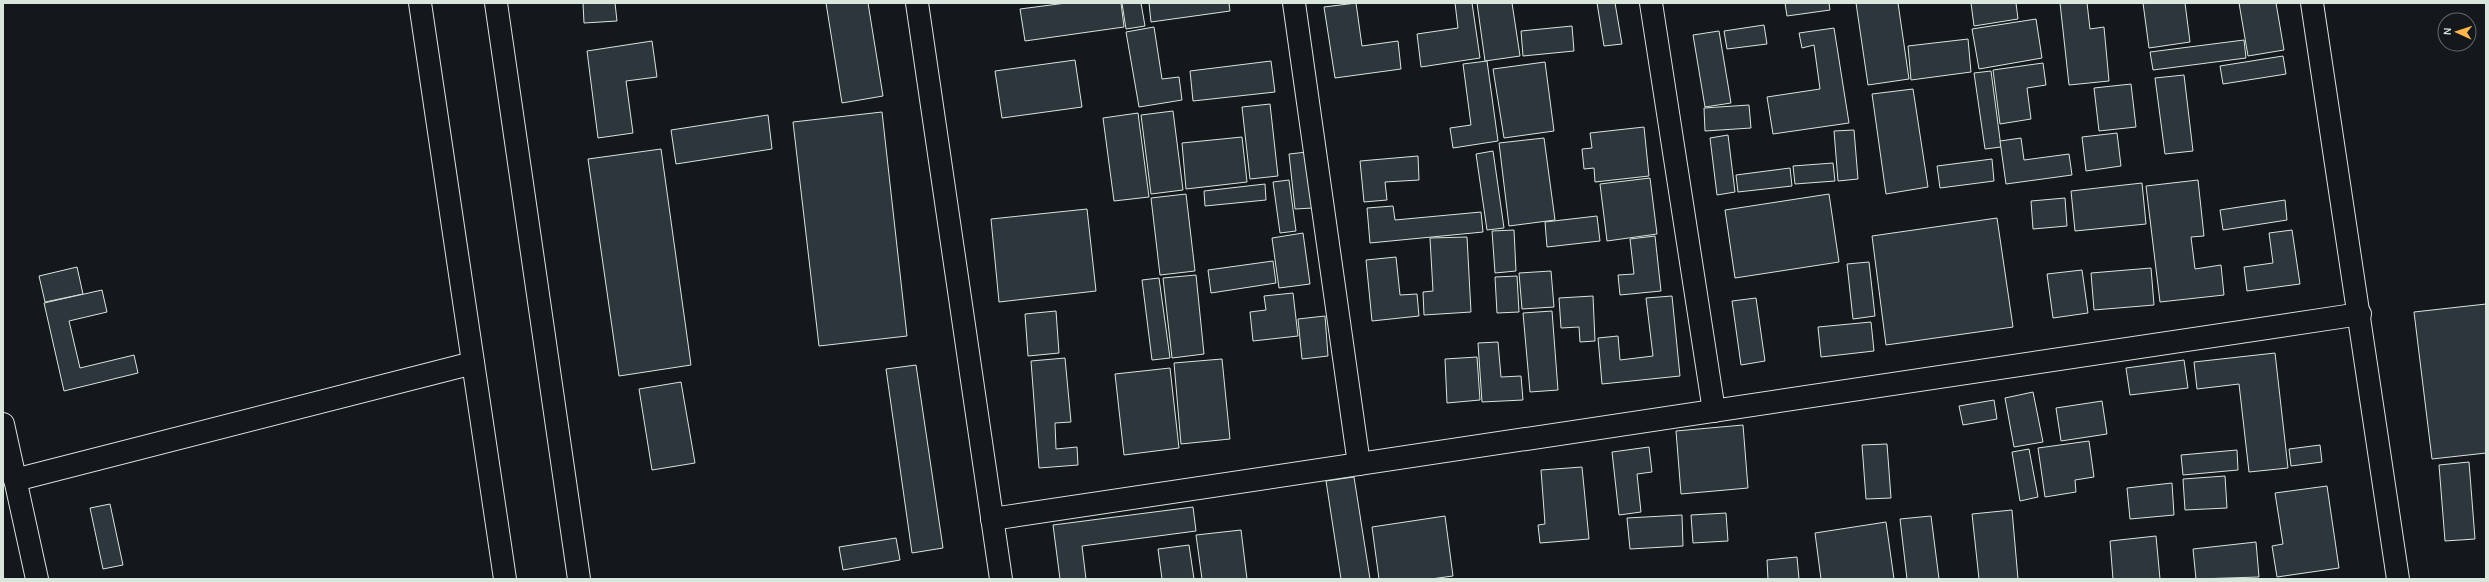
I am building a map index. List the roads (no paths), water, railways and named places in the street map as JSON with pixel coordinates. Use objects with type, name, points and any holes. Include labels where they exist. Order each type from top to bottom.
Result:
[{"type":"street","points":[[420,3],[505,579]]},
{"type":"street","points":[[496,3],[580,579]]},
{"type":"street","points":[[917,3],[1001,579]]},
{"type":"street","points":[[1294,3],[1359,464]]},
{"type":"street","points":[[1651,3],[1714,411]]},
{"type":"street","points":[[2312,3],[2360,314],[2398,579]]},
{"type":"street","points":[[992,518],[2360,314]]},
{"type":"street","points":[[15,480],[473,362]]},
{"type":"street","points":[[3,424],[37,579]]}]
